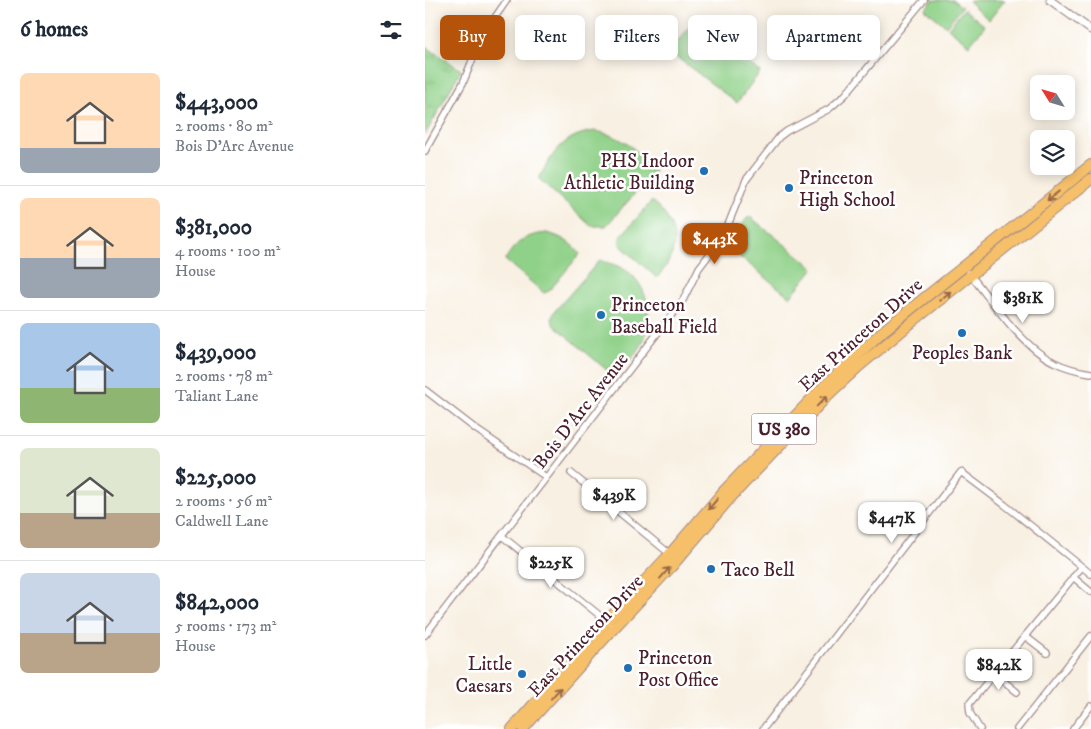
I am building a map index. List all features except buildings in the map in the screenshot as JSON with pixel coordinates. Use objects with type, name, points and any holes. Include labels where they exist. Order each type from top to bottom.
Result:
[{"type":"highway","name":"East Princeton Drive","points":[[523,729],[635,593],[670,554],[682,546],[724,491],[821,389],[883,331],[1091,165]]},
{"type":"highway","name":"East Princeton Drive","points":[[512,729],[682,546],[831,392],[857,368],[970,275],[1091,179]]},
{"type":"highway","points":[[883,331],[891,340]]},
{"type":"street","points":[[425,151],[463,83],[482,36],[507,0]]},
{"type":"street","name":"Bois D'Arc Avenue","points":[[425,635],[683,300],[699,268],[724,235],[747,177],[776,141],[787,131],[825,112],[838,102],[858,81],[923,0]]},
{"type":"street","points":[[1050,0],[1091,30]]},
{"type":"street","points":[[963,267],[1032,348],[1053,362],[1075,370],[1091,373]]},
{"type":"street","points":[[425,390],[477,430],[546,477]]},
{"type":"street","points":[[763,729],[961,472],[1091,574]]},
{"type":"street","points":[[571,473],[670,554]]},
{"type":"street","points":[[502,536],[611,624]]},
{"type":"street","points":[[980,729],[970,713],[969,704],[1081,568]]},
{"type":"street","points":[[1073,577],[1091,592]]},
{"type":"street","points":[[1025,636],[1047,653]]},
{"type":"street","points":[[1017,729],[1091,636]]},
{"type":"street","points":[[994,673],[1017,692]]},
{"type":"street","points":[[1073,729],[1091,706]]},
{"type":"green space","points":[[933,0],[953,0],[962,7],[946,26],[925,9]]},
{"type":"green space","points":[[970,0],[1005,0],[989,20],[969,2]]},
{"type":"green space","points":[[964,9],[985,26],[969,45],[948,28]]},
{"type":"green space","points":[[688,29],[688,60],[744,60],[760,72],[737,103],[678,58],[678,42]]},
{"type":"green space","points":[[425,46],[440,56],[440,60],[446,60],[461,70],[425,135]]},
{"type":"green space","points":[[596,131],[615,137],[629,145],[654,172],[606,226],[591,226],[539,179],[560,146],[575,136]]},
{"type":"green space","points":[[652,201],[668,219],[674,238],[670,258],[657,278],[620,245],[620,237]]},
{"type":"green space","points":[[749,216],[814,268],[790,297],[725,245]]},
{"type":"green space","points":[[547,233],[565,240],[580,254],[549,291],[544,293],[505,260],[513,248],[522,240],[533,235]]},
{"type":"green space","name":"Princeton Baseball Field","points":[[600,260],[622,268],[634,277],[646,298],[648,309],[648,322],[642,344],[635,355],[626,363],[609,372],[553,324],[552,318],[554,312]]},
{"type":"place","name":"PHS Indoor Athletic Building","points":[[704,171]]},
{"type":"place","name":"Princeton High School","points":[[789,188]]},
{"type":"place","name":"Princeton Baseball Field","points":[[601,315]]},
{"type":"place","name":"Peoples Bank","points":[[962,333]]},
{"type":"place","name":"Taco Bell","points":[[711,569]]},
{"type":"place","name":"Princeton Post Office","points":[[628,668]]},
{"type":"place","name":"Little Caesars","points":[[522,674]]}]
